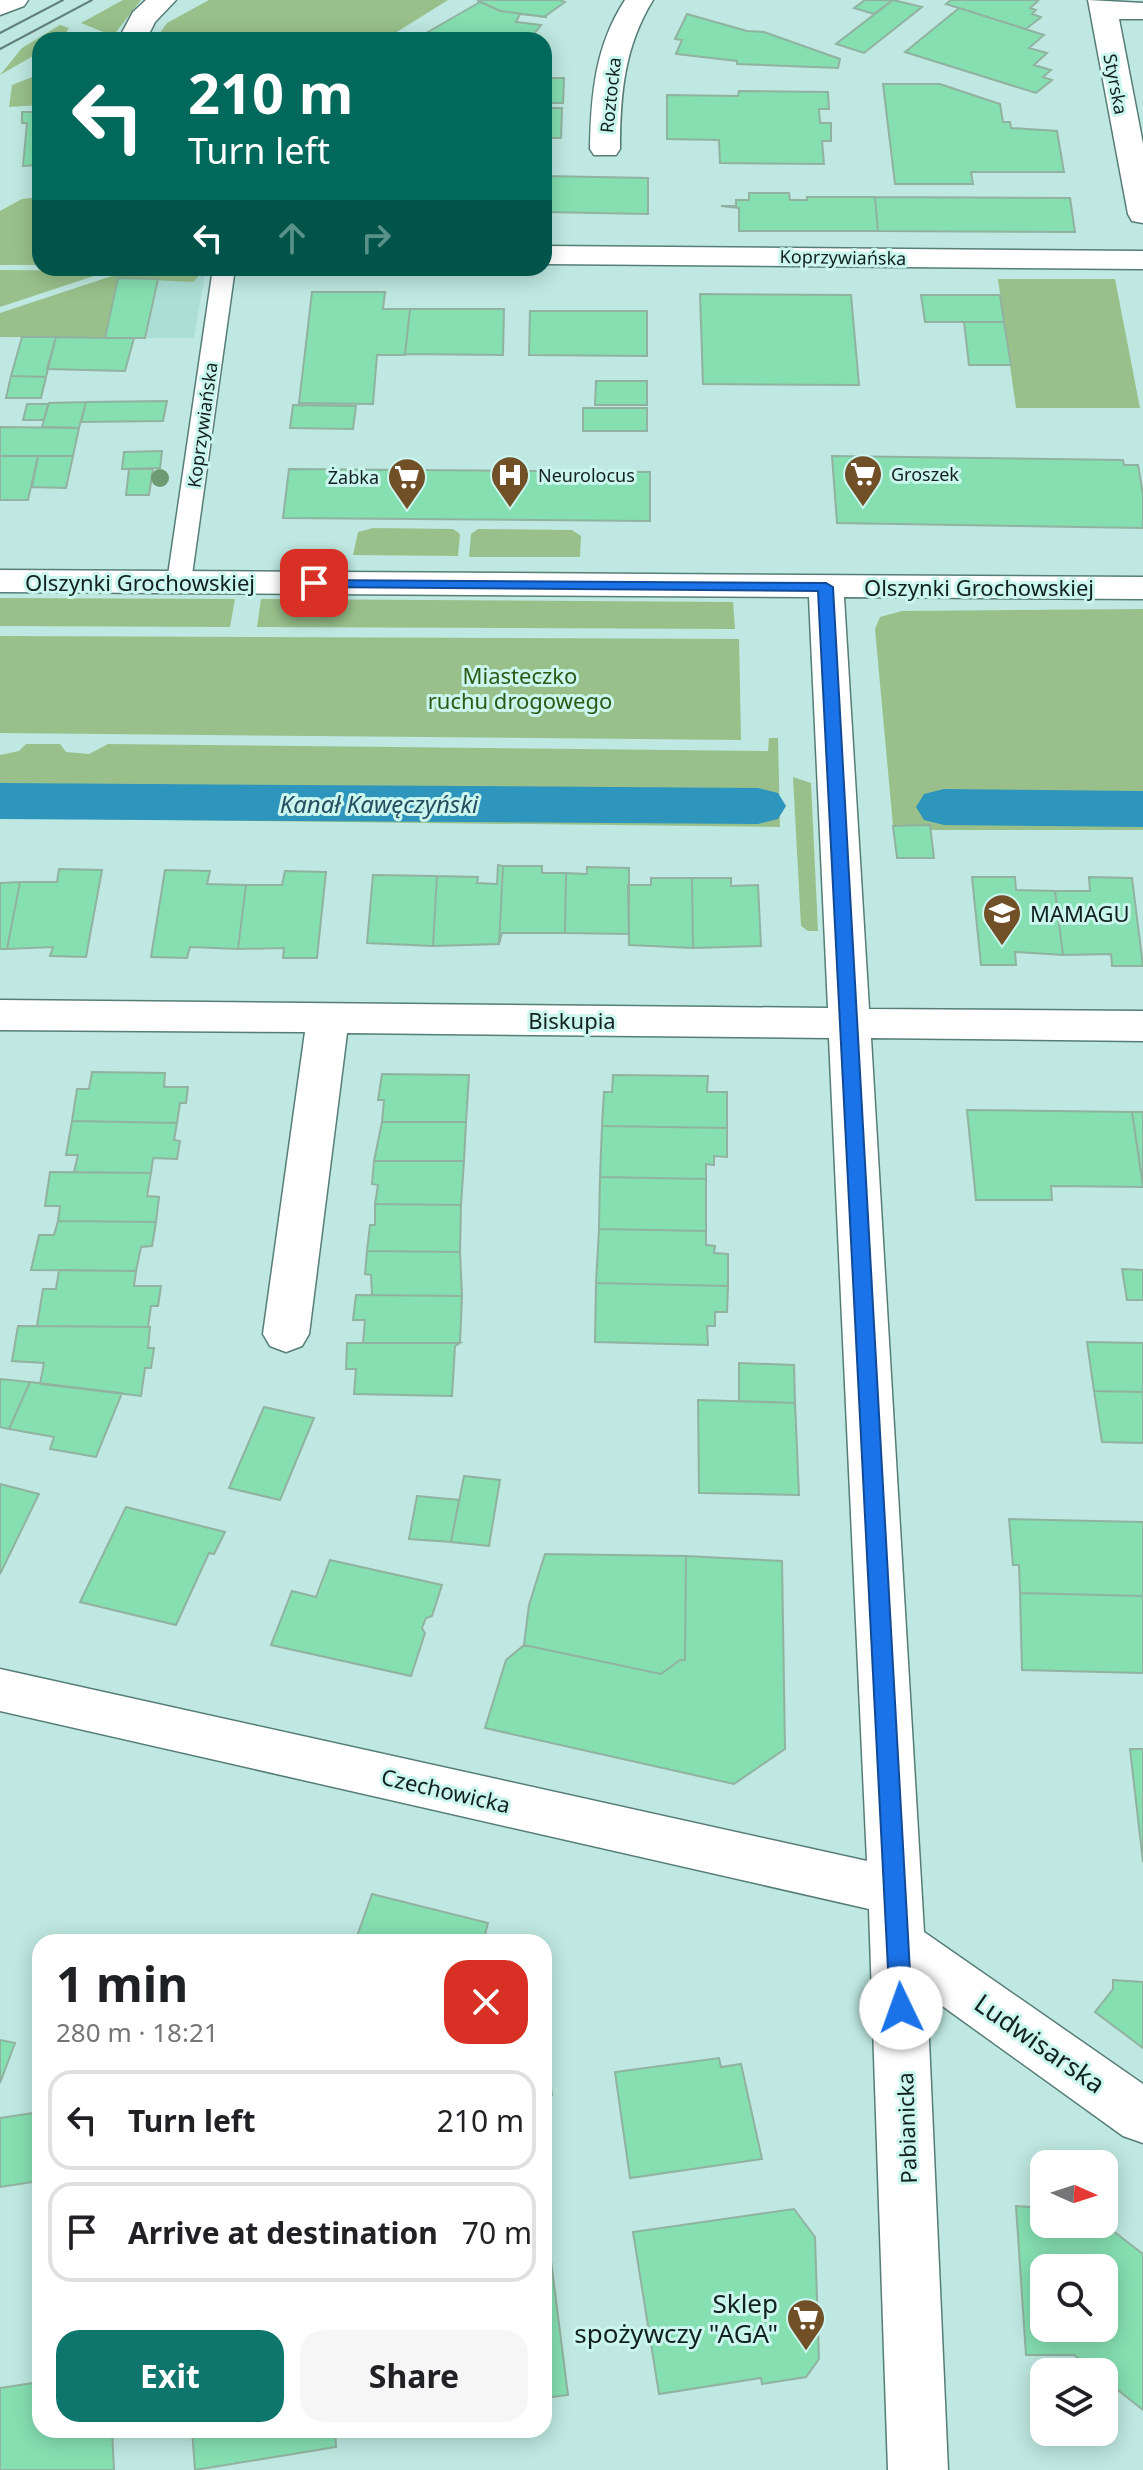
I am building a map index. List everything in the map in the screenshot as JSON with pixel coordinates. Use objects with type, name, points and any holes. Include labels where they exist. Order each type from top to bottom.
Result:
[{"type":"street","points":[[0,7],[14,0]]},
{"type":"street","points":[[136,32],[143,18],[162,0]]},
{"type":"street","name":"Roztocka","points":[[605,149],[609,65],[620,34],[639,0]]},
{"type":"street","points":[[1102,5],[1143,11]]},
{"type":"street","name":"Styrska","points":[[1102,5],[1143,214]]},
{"type":"street","name":"Koprzywiańska","points":[[552,255],[1143,260]]},
{"type":"street","name":"Olszynki Grochowskiej","points":[[0,581],[1143,588]]},
{"type":"street","name":"Pabianicka","points":[[826,587],[897,1944],[918,2470]]},
{"type":"street","name":"Biskupia","points":[[0,1015],[1143,1026]]},
{"type":"street","points":[[286,1334],[328,1018]]},
{"type":"street","name":"Czechowicka","points":[[0,1690],[892,1890]]},
{"type":"street","name":"Ludwisarska","points":[[897,1944],[1020,2027],[1143,2117]]},
{"type":"lane","name":"Koprzywiańska","points":[[179,582],[223,276]]},
{"type":"shaded area","points":[[204,276],[194,338],[105,338],[118,278]]},
{"type":"green space","points":[[123,0],[141,0],[116,32],[103,32],[81,23]]},
{"type":"green space","points":[[209,0],[448,0],[397,32],[161,32],[167,23]]},
{"type":"green space","points":[[60,25],[69,28],[66,32],[48,32]]},
{"type":"green space","points":[[32,42],[32,57],[0,75],[22,48]]},
{"type":"green space","points":[[32,77],[32,106],[9,107],[12,85]]},
{"type":"green space","points":[[32,198],[32,265],[0,265],[0,211],[22,199]]},
{"type":"green space","points":[[0,270],[32,270],[32,276],[94,276],[0,307]]},
{"type":"green space","points":[[112,276],[199,276],[193,282],[118,278],[105,338],[0,337],[0,313]]},
{"type":"green space","points":[[998,279],[1115,279],[1140,408],[1016,408]]},
{"type":"green space","points":[[373,528],[453,529],[460,534],[458,556],[353,555],[358,532]]},
{"type":"green space","points":[[478,529],[572,530],[581,536],[580,557],[469,557],[471,534]]},
{"type":"green space","points":[[0,598],[235,599],[230,627],[0,626]]},
{"type":"green space","points":[[261,599],[733,602],[735,629],[257,627]]},
{"type":"green space","points":[[1143,609],[1143,830],[930,830],[930,825],[893,826],[875,629],[880,617],[902,611]]},
{"type":"green space","name":"Miasteczko ruchu drogowego","points":[[0,636],[739,639],[741,740],[0,733]]},
{"type":"green space","points":[[769,738],[778,738],[780,827],[0,818],[0,755],[19,751],[26,744],[60,744],[66,752],[89,754],[108,744],[768,751]]},
{"type":"green space","points":[[793,777],[811,783],[818,931],[808,931],[801,926]]},
{"type":"building","points":[[477,0],[565,2],[544,17],[500,11]]},
{"type":"building","points":[[865,0],[893,0],[874,14],[854,8]]},
{"type":"building","points":[[893,0],[922,7],[864,53],[836,44]]},
{"type":"building","points":[[951,0],[1035,0],[1038,1],[1030,8],[1036,10],[1032,14],[1041,17],[1026,29],[946,4]]},
{"type":"building","points":[[480,2],[500,11],[547,17],[520,14],[516,22],[541,25],[535,32],[428,32]]},
{"type":"building","points":[[959,8],[1044,35],[1029,48],[1047,53],[1034,65],[1051,70],[1043,77],[1052,80],[1036,93],[905,52]]},
{"type":"building","points":[[687,14],[747,31],[764,32],[840,59],[838,68],[737,64],[737,61],[676,54],[682,40],[675,39]]},
{"type":"building","points":[[552,78],[564,78],[563,103],[552,103]]},
{"type":"building","points":[[883,84],[940,84],[1000,104],[1003,122],[1010,122],[1011,128],[1057,131],[1064,172],[971,172],[973,184],[895,184]]},
{"type":"building","points":[[739,91],[828,92],[829,109],[819,109],[820,123],[831,123],[831,141],[822,141],[824,164],[720,163],[719,140],[667,139],[667,95],[738,96]]},
{"type":"building","points":[[552,108],[562,108],[561,138],[552,138]]},
{"type":"building","points":[[22,112],[32,112],[32,165],[23,166],[27,123],[22,123]]},
{"type":"building","points":[[552,176],[648,178],[648,214],[552,212]]},
{"type":"building","points":[[749,193],[789,193],[790,200],[875,197],[878,231],[739,231],[739,208],[721,206],[736,206],[736,200],[749,200]]},
{"type":"building","points":[[875,197],[1070,198],[1075,232],[878,231]]},
{"type":"building","points":[[118,278],[158,279],[145,338],[105,338]]},
{"type":"building","points":[[312,292],[385,292],[383,309],[410,309],[405,355],[377,355],[373,404],[299,403]]},
{"type":"building","points":[[700,294],[851,295],[859,385],[703,384]]},
{"type":"building","points":[[921,295],[1000,295],[1004,322],[925,322]]},
{"type":"building","points":[[410,309],[504,309],[503,355],[405,354]]},
{"type":"building","points":[[530,311],[647,311],[647,356],[529,355]]},
{"type":"building","points":[[964,322],[1004,322],[1011,365],[969,365]]},
{"type":"building","points":[[22,337],[56,337],[46,377],[11,376]]},
{"type":"building","points":[[56,337],[134,338],[125,371],[47,369]]},
{"type":"building","points":[[11,376],[46,377],[41,398],[6,398]]},
{"type":"building","points":[[596,381],[647,381],[647,405],[595,405]]},
{"type":"building","points":[[167,401],[163,421],[81,422],[86,402]]},
{"type":"building","points":[[86,402],[79,428],[42,427],[49,403]]},
{"type":"building","points":[[27,404],[48,404],[44,420],[23,420]]},
{"type":"building","points":[[293,405],[356,406],[353,429],[290,428]]},
{"type":"building","points":[[583,408],[647,408],[647,431],[583,431]]},
{"type":"building","points":[[0,427],[79,428],[73,456],[0,456]]},
{"type":"building","points":[[162,451],[160,468],[122,469],[124,452]]},
{"type":"building","points":[[0,456],[38,456],[28,500],[0,500]]},
{"type":"building","points":[[38,456],[73,456],[66,488],[32,487]]},
{"type":"building","points":[[832,456],[1123,460],[1124,465],[1138,465],[1143,494],[1143,528],[837,523]]},
{"type":"building","points":[[129,469],[153,469],[149,495],[126,495]]},
{"type":"building","points":[[289,469],[650,472],[650,521],[283,518]]},
{"type":"building","points":[[930,825],[934,858],[897,858],[893,826]]},
{"type":"building","points":[[498,865],[503,866],[499,944],[433,946],[437,876],[478,877],[477,883],[497,884]]},
{"type":"building","points":[[503,866],[542,866],[542,873],[566,873],[565,933],[502,933],[499,944]]},
{"type":"building","points":[[587,867],[629,868],[629,934],[565,933],[566,873],[587,874]]},
{"type":"building","points":[[59,869],[102,870],[86,957],[50,956],[53,947],[7,949],[20,882],[57,882]]},
{"type":"building","points":[[165,870],[210,871],[207,884],[246,885],[238,949],[190,947],[187,958],[151,957]]},
{"type":"building","points":[[285,871],[326,872],[317,958],[283,958],[284,948],[238,949],[246,885],[282,885]]},
{"type":"building","points":[[373,875],[437,876],[433,946],[367,943]]},
{"type":"building","points":[[972,877],[1015,877],[1016,890],[1055,891],[1063,955],[1015,952],[1016,965],[981,965]]},
{"type":"building","points":[[1089,877],[1132,878],[1143,966],[1112,966],[1111,954],[1063,955],[1055,891],[1090,891]]},
{"type":"building","points":[[651,878],[692,878],[693,948],[629,945],[628,885],[651,885]]},
{"type":"building","points":[[692,878],[731,878],[731,886],[758,885],[761,946],[693,948]]},
{"type":"building","points":[[20,882],[7,949],[0,949],[0,883]]},
{"type":"building","points":[[92,1072],[165,1073],[164,1087],[188,1087],[186,1103],[180,1103],[177,1123],[72,1121],[77,1089],[89,1089]]},
{"type":"building","points":[[382,1074],[469,1075],[466,1122],[382,1122],[384,1100],[378,1100]]},
{"type":"building","points":[[613,1075],[708,1076],[707,1092],[727,1092],[727,1128],[602,1126],[604,1092],[612,1092]]},
{"type":"building","points":[[967,1110],[1132,1112],[1143,1187],[1051,1186],[1052,1200],[976,1200]]},
{"type":"building","points":[[1132,1112],[1143,1112],[1143,1184]]},
{"type":"building","points":[[72,1121],[177,1123],[174,1140],[180,1141],[177,1159],[153,1158],[151,1173],[74,1172],[78,1155],[66,1155]]},
{"type":"building","points":[[382,1122],[466,1122],[464,1161],[374,1161]]},
{"type":"building","points":[[602,1126],[727,1128],[727,1157],[714,1156],[714,1165],[706,1164],[706,1179],[600,1177]]},
{"type":"building","points":[[374,1161],[464,1161],[461,1205],[375,1204],[378,1185],[372,1184]]},
{"type":"building","points":[[50,1172],[151,1173],[147,1196],[159,1197],[156,1222],[58,1221],[60,1206],[45,1206]]},
{"type":"building","points":[[600,1177],[706,1179],[706,1231],[599,1229]]},
{"type":"building","points":[[375,1204],[461,1205],[460,1252],[367,1251],[370,1225],[375,1225]]},
{"type":"building","points":[[58,1221],[156,1222],[152,1246],[141,1247],[136,1271],[31,1270],[39,1235],[54,1235]]},
{"type":"building","points":[[599,1229],[706,1231],[706,1245],[715,1246],[714,1253],[728,1254],[728,1286],[596,1283]]},
{"type":"building","points":[[367,1251],[460,1252],[462,1296],[372,1295],[371,1275],[365,1274]]},
{"type":"building","points":[[1122,1269],[1143,1270],[1143,1300],[1127,1300]]},
{"type":"building","points":[[59,1270],[136,1271],[134,1286],[161,1286],[158,1306],[151,1306],[148,1327],[37,1326],[43,1289],[56,1289]]},
{"type":"building","points":[[596,1283],[728,1286],[727,1312],[715,1312],[715,1326],[707,1326],[708,1345],[595,1342]]},
{"type":"building","points":[[356,1295],[462,1296],[460,1343],[363,1343],[365,1320],[353,1320]]},
{"type":"building","points":[[18,1326],[150,1327],[148,1348],[154,1348],[151,1368],[145,1368],[141,1396],[40,1384],[44,1363],[12,1361]]},
{"type":"building","points":[[1087,1342],[1143,1343],[1143,1392],[1094,1391]]},
{"type":"building","points":[[347,1343],[460,1343],[455,1346],[452,1396],[354,1394],[356,1369],[346,1369]]},
{"type":"building","points":[[739,1363],[794,1365],[795,1403],[739,1401]]},
{"type":"building","points":[[0,1379],[30,1382],[9,1429],[0,1427]]},
{"type":"building","points":[[30,1382],[122,1393],[96,1457],[50,1449],[54,1437],[9,1429]]},
{"type":"building","points":[[1094,1391],[1143,1392],[1143,1443],[1102,1442]]},
{"type":"building","points":[[698,1400],[795,1403],[799,1495],[699,1493]]},
{"type":"building","points":[[264,1407],[314,1418],[280,1500],[229,1488]]},
{"type":"building","points":[[464,1476],[500,1480],[489,1546],[451,1542]]},
{"type":"building","points":[[0,1484],[39,1494],[0,1574]]},
{"type":"building","points":[[417,1496],[459,1500],[451,1542],[409,1539]]},
{"type":"building","points":[[126,1507],[225,1532],[214,1554],[209,1553],[176,1625],[80,1602]]},
{"type":"building","points":[[1009,1519],[1143,1522],[1143,1596],[1020,1593],[1019,1565],[1013,1565]]},
{"type":"building","points":[[545,1554],[686,1556],[685,1660],[680,1660],[661,1674],[524,1645],[529,1605]]},
{"type":"building","points":[[686,1556],[782,1561],[785,1749],[734,1784],[485,1728],[506,1660],[524,1645],[661,1674],[680,1660],[685,1660]]},
{"type":"building","points":[[330,1560],[442,1585],[432,1616],[426,1618],[422,1628],[425,1633],[411,1676],[271,1645],[292,1591],[316,1597]]},
{"type":"building","points":[[1020,1593],[1143,1596],[1143,1673],[1022,1670]]},
{"type":"building","points":[[1130,1749],[1143,1749],[1143,1862]]},
{"type":"building","points":[[372,1894],[488,1923],[485,1934],[358,1934]]},
{"type":"building","points":[[1113,1980],[1143,1982],[1143,2048],[1095,2012],[1113,1989]]},
{"type":"building","points":[[0,2040],[15,2043],[0,2083]]},
{"type":"building","points":[[719,2058],[721,2067],[741,2064],[762,2159],[630,2178],[615,2072]]},
{"type":"building","points":[[32,2113],[32,2182],[0,2187],[0,2118]]},
{"type":"building","points":[[1016,2206],[1030,2207],[1030,2238],[1118,2238],[1118,2235],[1143,2254],[1143,2410],[1118,2390],[1118,2358],[1078,2358],[1074,2355],[1026,2355]]},
{"type":"building","points":[[794,2209],[815,2237],[819,2359],[806,2377],[762,2384],[761,2378],[659,2394],[633,2232]]},
{"type":"building","points":[[552,2269],[568,2395],[552,2397]]},
{"type":"building","points":[[32,2383],[32,2438],[112,2438],[114,2470],[0,2470],[0,2388]]},
{"type":"building","points":[[193,2438],[335,2438],[336,2447],[195,2470]]},
{"type":"waterway","name":"Kanał Kawęczyński","points":[[0,801],[758,806]]},
{"type":"waterway","name":"Kanał Kawęczyński","points":[[944,807],[1143,809]]},
{"type":"tram line","points":[[0,33],[63,0]]},
{"type":"tram line","points":[[0,49],[92,0]]},
{"type":"place","name":"Groszek","points":[[863,508]]},
{"type":"place","name":"Neurolocus","points":[[510,509]]},
{"type":"place","name":"Żabka","points":[[407,511]]},
{"type":"place","name":"MAMAGU","points":[[1002,947]]},
{"type":"place","name":"Sklep spożywczy \"AGA\"","points":[[806,2352]]},
{"type":"route","points":[[314,583],[826,587],[851,1023],[892,1890],[901,2008]]}]
